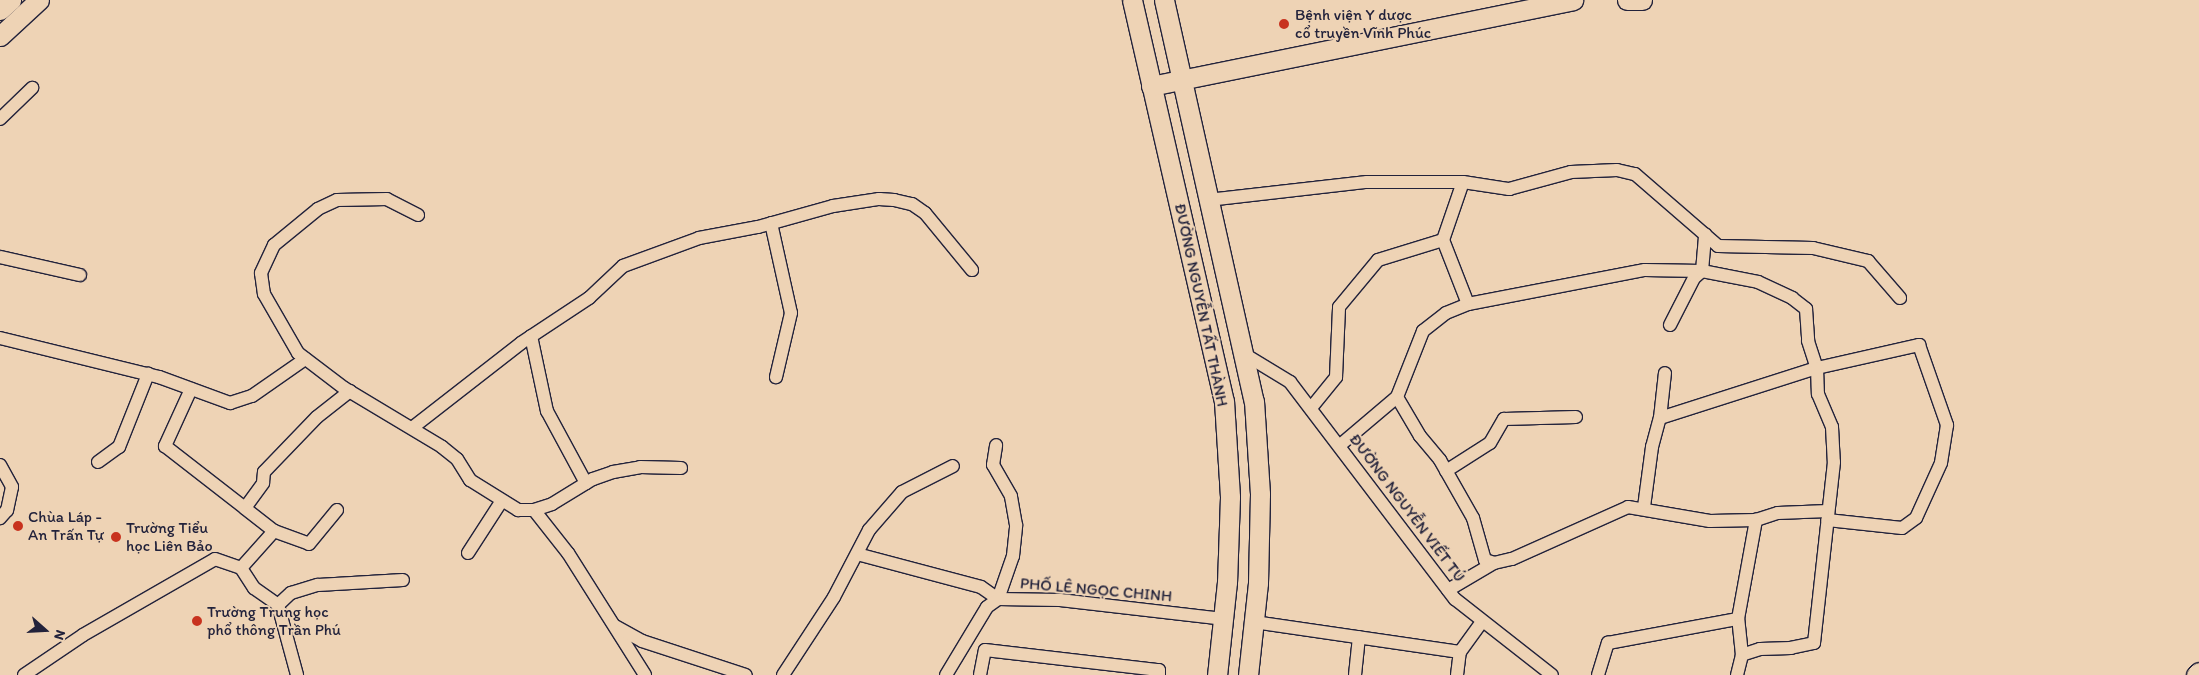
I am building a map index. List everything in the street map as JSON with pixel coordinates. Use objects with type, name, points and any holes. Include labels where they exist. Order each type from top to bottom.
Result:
[{"type":"main road","points":[[0,10],[11,0]]},
{"type":"main road","points":[[0,36],[39,0]]},
{"type":"main road","name":"ĐƯỜNG NGUYỄN TẤT THÀNH","points":[[1132,0],[1214,350],[1224,401],[1230,497],[1224,619],[1217,675]]},
{"type":"main road","name":"ĐƯỜNG NGUYỄN TẤT THÀNH","points":[[1164,0],[1254,401],[1260,494],[1258,583],[1248,675]]},
{"type":"main road","points":[[1151,86],[1573,0]]},
{"type":"main road","points":[[1627,0],[1642,0]]},
{"type":"main road","points":[[1214,350],[1244,354]]},
{"type":"main road","points":[[2196,675],[2199,672]]},
{"type":"street","points":[[0,119],[32,88]]},
{"type":"street","points":[[1208,200],[1367,182],[1463,182],[1509,189],[1571,172],[1617,170],[1635,174],[1718,246],[1813,248],[1868,261],[1900,298]]},
{"type":"street","points":[[1463,182],[1443,240],[1468,304]]},
{"type":"street","points":[[418,215],[387,199],[337,200],[318,209],[274,245],[261,273],[264,294],[288,340],[305,359],[350,391],[412,428],[457,459],[470,480],[501,502],[518,510],[534,510],[552,504],[586,483],[612,472],[640,466],[681,468]]},
{"type":"street","points":[[412,428],[531,336],[589,298],[623,266],[699,238],[771,223],[833,206],[879,199],[912,204],[938,226],[972,270]]},
{"type":"street","points":[[771,223],[791,313],[776,377]]},
{"type":"street","points":[[1670,325],[1694,278],[1702,271],[1706,234]]},
{"type":"street","points":[[1311,408],[1336,377],[1339,308],[1378,260],[1443,240]]},
{"type":"street","points":[[0,258],[80,275]]},
{"type":"street","points":[[1339,446],[1397,397],[1423,331],[1446,313],[1468,304],[1645,270],[1702,271],[1758,282],[1792,298],[1806,309],[1808,341],[1816,368],[1818,394],[1832,428],[1834,462],[1814,643],[1791,648],[1760,649],[1742,655]]},
{"type":"street","points":[[531,336],[547,410],[586,483]]},
{"type":"street","points":[[0,338],[148,374],[230,403],[252,396],[305,359]]},
{"type":"street","points":[[1448,590],[1494,563],[1512,559],[1560,535],[1628,507],[1644,507],[1710,521],[1756,520],[1778,513],[1828,516],[1902,528],[1916,518],[1941,463],[1947,425],[1919,345],[1816,368],[1660,418]]},
{"type":"street","name":"ĐƯỜNG NGUYỄN VIẾT TÚ","points":[[1244,354],[1290,382],[1448,590],[1482,622],[1552,675]]},
{"type":"street","points":[[1644,507],[1652,446],[1660,418],[1665,373]]},
{"type":"street","points":[[98,462],[119,447],[148,374]]},
{"type":"street","points":[[191,389],[165,446],[274,531],[309,544],[337,510]]},
{"type":"street","points":[[244,508],[262,483],[264,472],[317,417],[350,391]]},
{"type":"street","points":[[1397,397],[1446,470],[1473,518],[1485,560],[1494,563]]},
{"type":"street","points":[[1446,470],[1490,443],[1504,419],[1576,417]]},
{"type":"street","points":[[857,554],[981,587],[998,599],[1013,556],[1016,525],[1011,496],[994,465],[996,445]]},
{"type":"street","points":[[0,466],[12,486],[7,510],[0,518]]},
{"type":"street","points":[[783,675],[834,597],[869,530],[902,492],[953,466]]},
{"type":"street","points":[[468,553],[501,502]]},
{"type":"street","points":[[534,510],[568,553],[644,675]]},
{"type":"street","points":[[1738,675],[1742,655],[1738,619],[1756,520]]},
{"type":"street","points":[[241,568],[274,531]]},
{"type":"street","points":[[24,675],[200,565],[215,559],[241,568],[254,588],[278,605],[297,675]]},
{"type":"street","points":[[278,605],[291,593],[318,585],[403,580]]},
{"type":"street","name":"PHỐ LÊ NGỌC CHINH","points":[[946,675],[987,607],[998,599],[1060,600],[1224,619]]},
{"type":"street","points":[[1598,675],[1608,643],[1738,619]]},
{"type":"street","points":[[1254,622],[1460,652]]},
{"type":"street","points":[[1457,675],[1460,652],[1482,622]]},
{"type":"street","points":[[613,624],[642,641],[746,675]]},
{"type":"street","points":[[1355,675],[1359,637]]},
{"type":"street","points":[[980,675],[985,650],[1159,670],[1159,675]]},
{"type":"place","name":"Bệnh viện Y dược cổ truyền Vĩnh Phúc","points":[[1284,24]]},
{"type":"place","name":"Chùa Láp - An Trấn Tự","points":[[18,526]]},
{"type":"place","name":"Trường Tiểu học Liên Bảo","points":[[116,537]]},
{"type":"place","name":"Trường Trung học phổ thông Trần Phú","points":[[197,621]]}]
